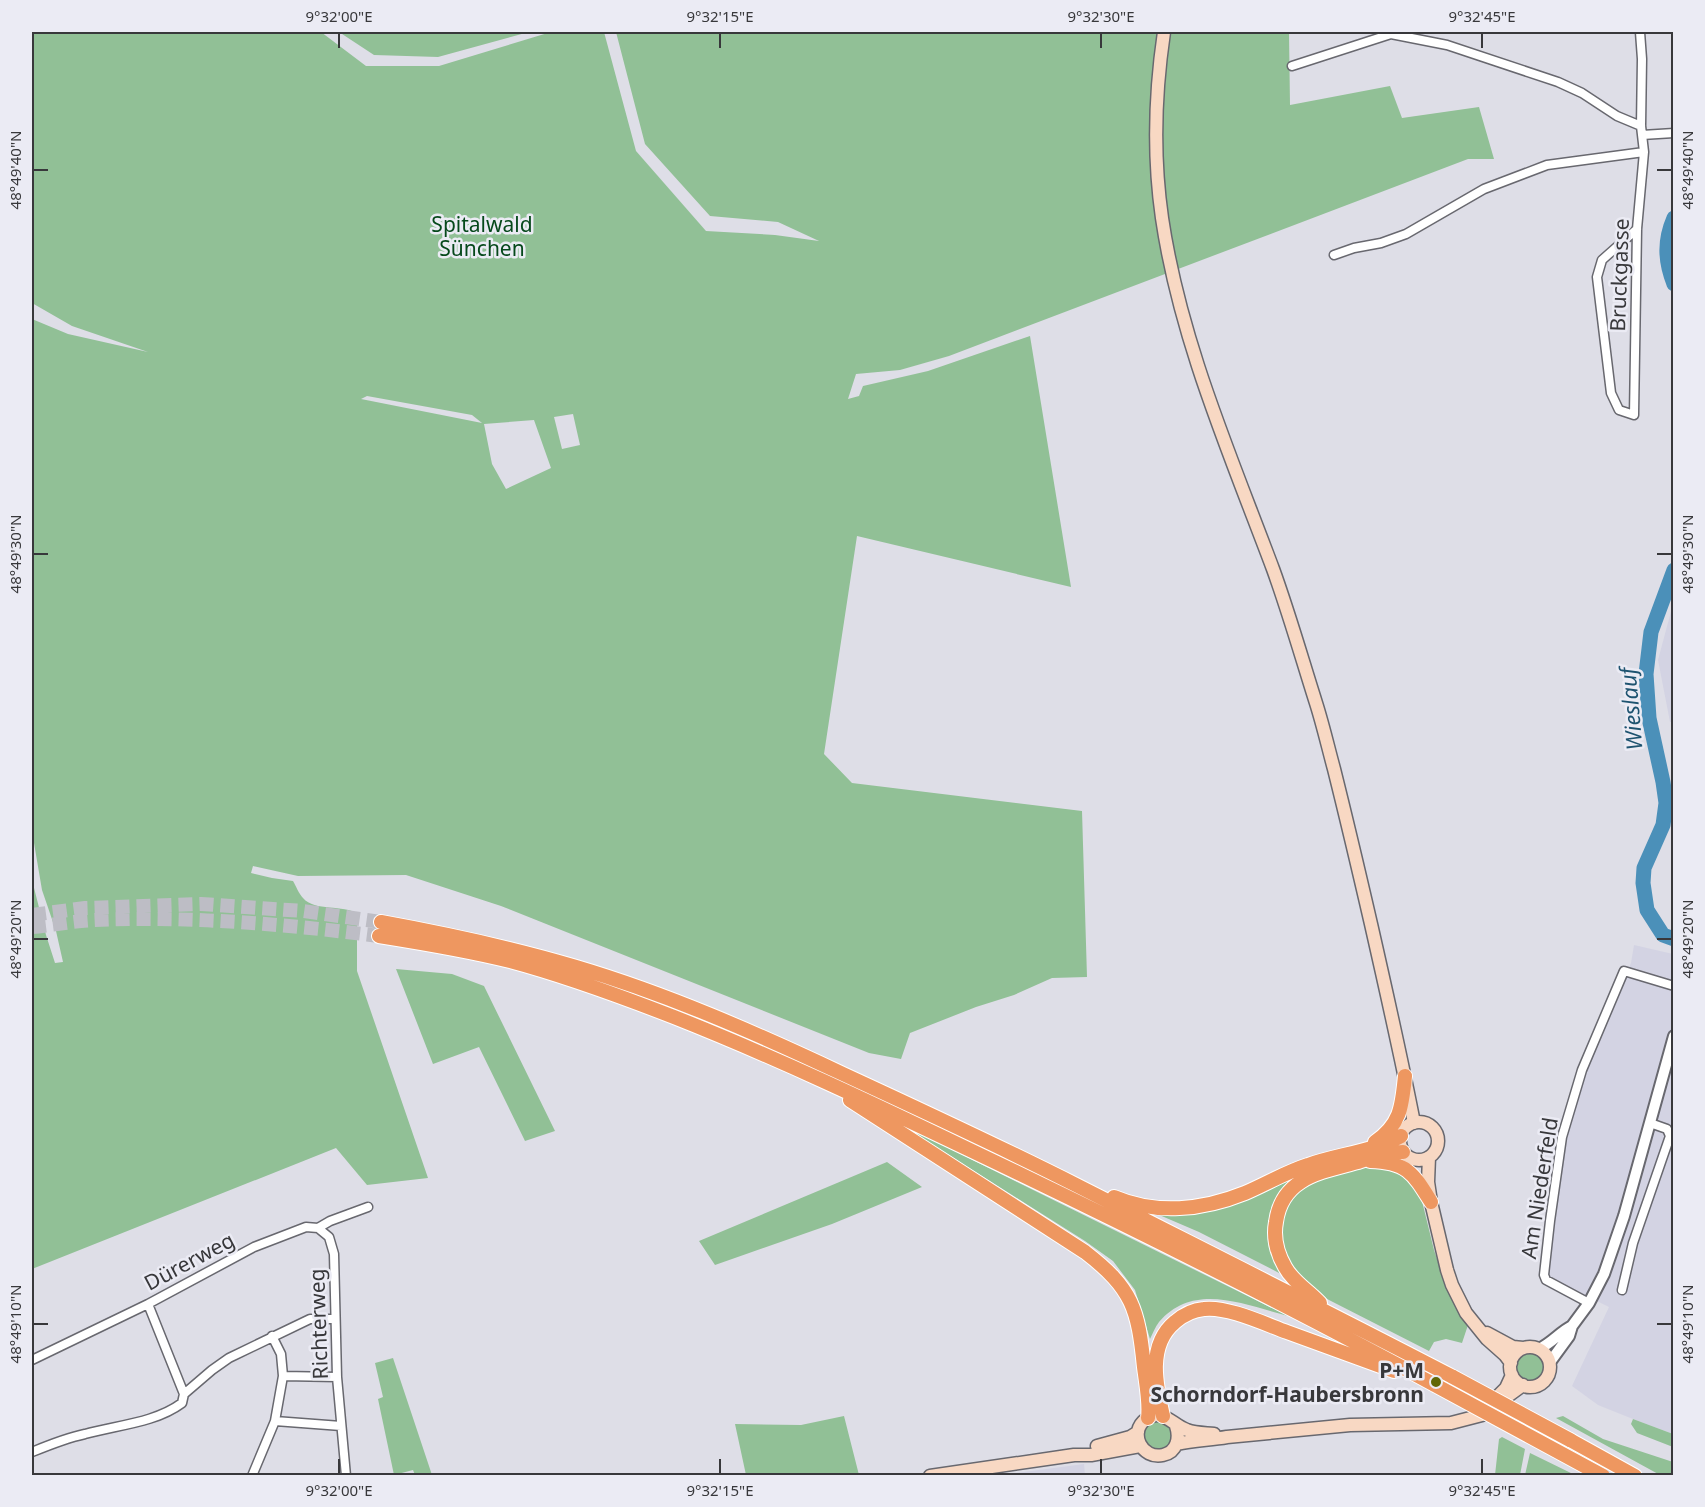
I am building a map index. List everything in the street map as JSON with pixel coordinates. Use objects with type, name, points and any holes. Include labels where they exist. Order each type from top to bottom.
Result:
[{"type":"highway","points":[[381,922],[510,948],[578,967],[645,990],[801,1054],[1021,1157],[1327,1311]]},
{"type":"highway","points":[[379,936],[434,945],[510,962],[615,994],[739,1042],[825,1080],[1052,1189],[1363,1346],[1635,1476]]},
{"type":"highway","points":[[1358,1156],[1393,1127],[1401,1107],[1405,1076]]},
{"type":"highway","points":[[825,1080],[838,1093],[1085,1252],[1116,1278],[1133,1306],[1138,1322],[1148,1418]]},
{"type":"highway","points":[[1363,1346],[1316,1298],[1292,1278],[1285,1268],[1275,1240],[1277,1216],[1287,1193],[1297,1184],[1401,1136]]},
{"type":"highway","points":[[1072,1184],[1092,1187],[1124,1201],[1153,1207],[1182,1209],[1213,1204],[1304,1166],[1387,1153],[1409,1156]]},
{"type":"highway","points":[[1358,1156],[1397,1164],[1417,1180],[1431,1202]]},
{"type":"highway","points":[[1163,1416],[1155,1371],[1157,1352],[1167,1328],[1184,1315],[1204,1308],[1221,1310],[1363,1346],[1603,1476]]},
{"type":"main road","points":[[1164,32],[1158,75],[1156,131],[1157,168],[1169,259],[1185,328],[1235,471],[1274,572],[1318,707],[1355,852],[1414,1123]]},
{"type":"main road","points":[[1409,1156],[1422,1160],[1429,1157],[1436,1148],[1437,1137],[1431,1127],[1420,1122],[1414,1123],[1406,1128],[1400,1141],[1409,1156],[1428,1182]]},
{"type":"main road","points":[[1429,1157],[1428,1182],[1431,1202],[1447,1270],[1466,1313],[1480,1330],[1505,1355],[1516,1381],[1530,1387],[1542,1383],[1549,1375],[1548,1356],[1539,1349],[1513,1347],[1480,1330]]},
{"type":"main road","points":[[1470,1417],[1494,1400],[1506,1388],[1513,1356],[1523,1348]]},
{"type":"main road","points":[[1177,1444],[1350,1425],[1451,1423],[1482,1415],[1523,1385]]},
{"type":"main road","points":[[1163,1416],[1173,1421],[1179,1438],[1177,1444],[1168,1453],[1156,1456],[1140,1446],[1138,1432],[1141,1424],[1148,1418],[1163,1416]]},
{"type":"main road","points":[[1176,1426],[1189,1431],[1227,1437]]},
{"type":"main road","points":[[1074,1455],[1089,1448],[1130,1437],[1138,1432]]},
{"type":"main road","points":[[930,1476],[1074,1455],[1090,1455],[1140,1446]]},
{"type":"street","name":"Bruckgasse","points":[[1637,229],[1602,260],[1597,277],[1611,393],[1619,410],[1634,415],[1637,229],[1644,153],[1641,131],[1640,32]]},
{"type":"street","points":[[1292,66],[1389,33],[1446,45],[1558,82],[1582,93],[1641,131],[1674,133]]},
{"type":"street","points":[[1334,255],[1354,248],[1382,243],[1406,234],[1484,189],[1547,165],[1644,153]]},
{"type":"street","name":"Am Niederfeld","points":[[1589,1303],[1546,1280],[1544,1275],[1552,1198],[1562,1137],[1582,1070],[1624,970],[1674,986]]},
{"type":"street","points":[[1550,1362],[1569,1336],[1572,1326],[1589,1303],[1604,1274],[1624,1216],[1674,1036]]},
{"type":"street","points":[[1622,1290],[1633,1243],[1670,1136],[1667,1129],[1650,1123]]},
{"type":"street","name":"Dürerweg","points":[[32,1360],[148,1304],[254,1247],[306,1227],[318,1228],[330,1221],[368,1207]]},
{"type":"street","name":"Richterweg","points":[[318,1228],[329,1237],[334,1254],[337,1377],[346,1476]]},
{"type":"street","points":[[32,1452],[82,1434],[152,1418],[170,1412],[182,1403],[184,1394],[148,1304]]},
{"type":"street","points":[[184,1394],[230,1358],[272,1336],[310,1319],[335,1319]]},
{"type":"street","points":[[1539,1349],[1572,1326]]},
{"type":"street","points":[[252,1476],[275,1421],[283,1376],[281,1354],[272,1336]]},
{"type":"street","points":[[283,1376],[337,1377]]},
{"type":"street","points":[[275,1421],[341,1426]]},
{"type":"shaded area","points":[[1673,604],[1674,722],[1670,722],[1658,660]]},
{"type":"shaded area","points":[[1634,945],[1673,954],[1673,1434],[1598,1405],[1572,1386],[1609,1307],[1548,1277],[1556,1178],[1582,1077],[1631,963]]},
{"type":"shaded area","points":[[1084,1464],[1085,1475],[1000,1475]]},
{"type":"green space","name":"Spitalwald Sünchen","points":[[32,32],[321,32],[366,66],[439,66],[551,32],[604,32],[636,151],[706,231],[775,235],[819,241],[778,222],[710,216],[645,144],[616,32],[1289,32],[1290,105],[1390,86],[1402,118],[1479,107],[1494,159],[1468,159],[949,356],[900,370],[856,374],[848,399],[859,396],[863,386],[928,371],[1030,336],[1071,587],[857,536],[824,754],[852,783],[1082,811],[1087,977],[1052,978],[1014,995],[910,1033],[901,1059],[869,1053],[501,906],[406,875],[298,876],[253,866],[251,873],[293,881],[308,902],[322,907],[345,909],[358,914],[357,971],[428,1178],[367,1185],[336,1148],[32,1269],[32,880],[55,963],[63,962],[56,931],[42,890],[34,843],[32,844],[32,319],[68,334],[148,352],[72,326],[32,303]],"holes":[[[367,396],[472,415],[482,423],[361,399]],[[573,414],[580,445],[562,449],[554,417]],[[534,420],[551,468],[506,489],[492,464],[484,424]]]},
{"type":"green space","points":[[339,32],[529,32],[438,57],[374,55]]},
{"type":"green space","points":[[396,969],[452,974],[484,986],[555,1131],[525,1141],[479,1047],[433,1064]]},
{"type":"green space","points":[[898,1123],[1288,1316],[1238,1302],[1204,1299],[1188,1302],[1173,1310],[1159,1322],[1150,1339],[1135,1290],[1113,1261]]},
{"type":"green space","points":[[887,1162],[922,1187],[832,1224],[715,1265],[699,1241]]},
{"type":"green space","points":[[1368,1166],[1397,1168],[1420,1193],[1444,1280],[1454,1303],[1468,1325],[1462,1343],[1446,1339],[1434,1342],[1429,1351],[1329,1300],[1318,1293],[1291,1267],[1280,1241],[1281,1219],[1291,1197],[1314,1181]]},
{"type":"green space","points":[[1306,1172],[1276,1205],[1285,1276],[1199,1232],[1150,1211],[1209,1211],[1253,1197]]},
{"type":"green space","points":[[1531,1352],[1542,1356],[1546,1367],[1542,1378],[1531,1382],[1520,1378],[1516,1367],[1520,1356]]},
{"type":"green space","points":[[393,1358],[432,1475],[415,1475],[413,1470],[394,1475],[378,1399],[383,1397],[375,1363]]},
{"type":"green space","points":[[844,1416],[859,1475],[746,1475],[735,1424],[801,1425]]},
{"type":"green space","points":[[1563,1416],[1603,1439],[1673,1462],[1673,1475],[1660,1475],[1556,1418]]},
{"type":"green space","points":[[1633,1419],[1673,1434],[1673,1447],[1637,1433],[1631,1424]]},
{"type":"green space","points":[[1155,1421],[1165,1422],[1171,1431],[1171,1445],[1158,1452],[1145,1446],[1144,1437],[1145,1428]]},
{"type":"green space","points":[[1502,1437],[1525,1449],[1520,1475],[1495,1475],[1499,1439]]},
{"type":"green space","points":[[1530,1453],[1575,1475],[1525,1475]]},
{"type":"waterway","name":"Wieslauf","points":[[1674,218],[1667,243],[1669,267],[1674,284]]},
{"type":"waterway","name":"Wieslauf","points":[[1674,570],[1651,632],[1646,674],[1649,718],[1666,803],[1663,825],[1644,868],[1643,883],[1647,910],[1663,935],[1674,939]]},
{"type":"tunnel","points":[[32,915],[85,908],[201,904],[303,911],[381,922]]},
{"type":"tunnel","points":[[32,927],[95,920],[166,919],[273,925],[379,936]]},
{"type":"place","name":"P+M Schorndorf-Haubersbronn","points":[[1436,1382]]}]
